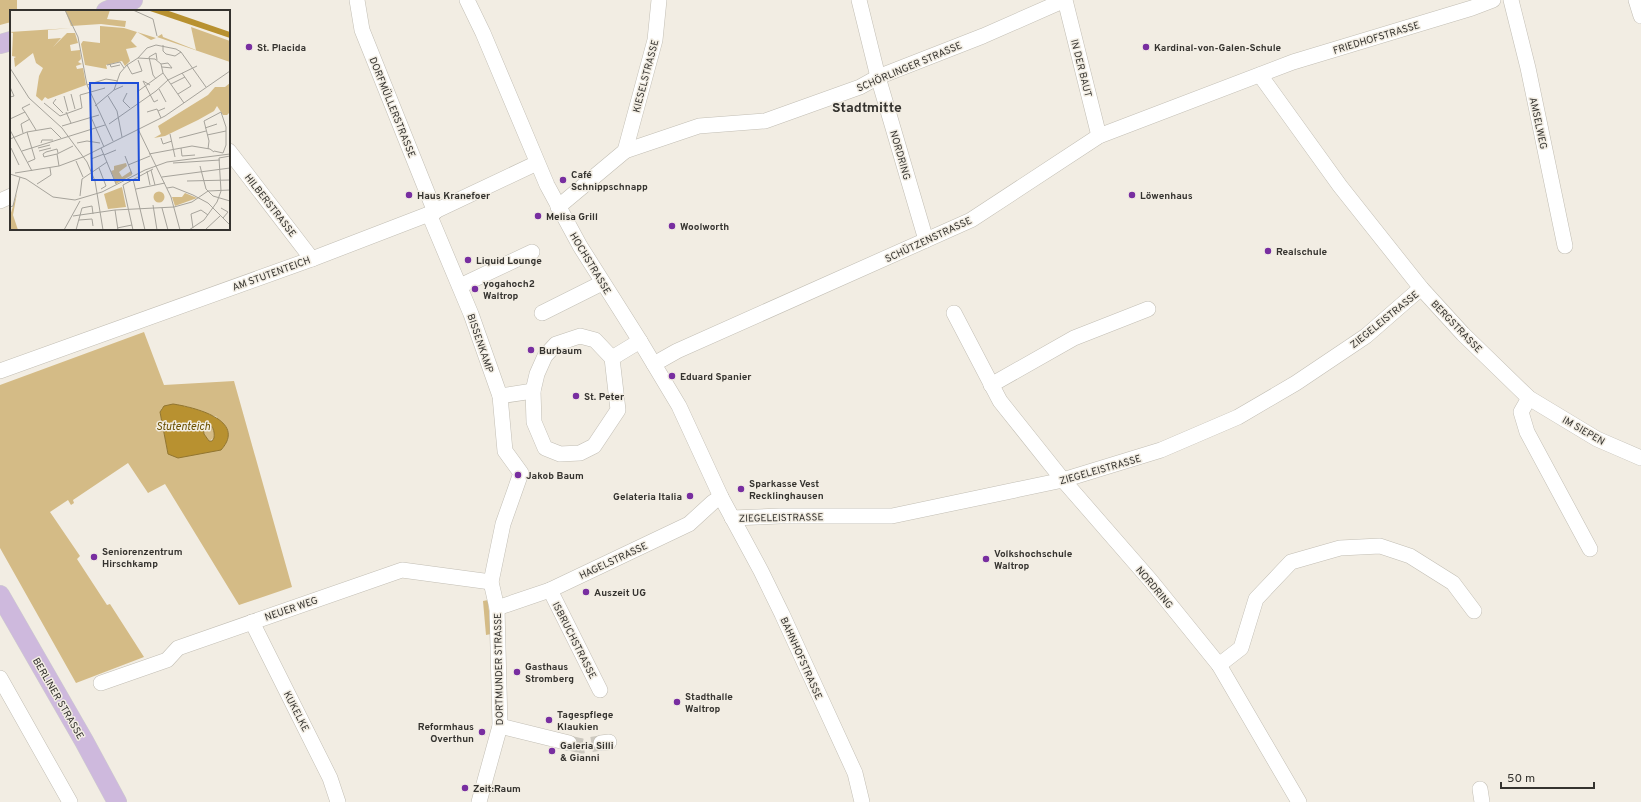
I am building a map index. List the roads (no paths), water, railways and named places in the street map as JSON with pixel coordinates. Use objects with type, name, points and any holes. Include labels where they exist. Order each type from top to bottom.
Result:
[{"type":"main road","points":[[109,10],[127,4]]},
{"type":"main road","points":[[0,44],[10,40]]},
{"type":"main road","name":"BERLINER STRASSE","points":[[0,595],[84,741],[117,802]]},
{"type":"street","name":"DORFMÜLLERSTRASSE","points":[[357,0],[362,30],[432,213]]},
{"type":"street","name":"HOCHSTRASSE","points":[[466,0],[483,33],[537,163],[558,207],[602,283],[640,341],[679,406],[732,518]]},
{"type":"street","name":"KIESELSTRASSE","points":[[625,151],[655,40],[659,0]]},
{"type":"street","name":"NORDRING","points":[[859,0],[878,77],[926,240]]},
{"type":"street","name":"SCHÖRLINGER STRASSE","points":[[558,207],[625,151],[699,126],[765,121],[860,87],[878,77],[983,36],[1065,0]]},
{"type":"street","name":"IN DER BAUT","points":[[1065,0],[1099,136]]},
{"type":"street","name":"FRIEDHOFSTRASSE","points":[[1260,75],[1293,62],[1472,8],[1493,0]]},
{"type":"street","name":"AMSELWEG","points":[[1511,0],[1528,68],[1565,246]]},
{"type":"street","points":[[1636,0],[1641,16]]},
{"type":"street","name":"SCHÜTZENSTRASSE","points":[[654,364],[677,351],[971,220],[1099,136],[1260,75]]},
{"type":"street","name":"BERGSTRASSE","points":[[1260,75],[1340,186],[1421,288],[1463,334],[1529,398]]},
{"type":"street","name":"HILBERSTRASSE","points":[[230,152],[312,259]]},
{"type":"street","name":"AM STUTENTEICH","points":[[0,371],[312,259],[432,213],[537,163]]},
{"type":"street","points":[[0,201],[10,196]]},
{"type":"street","name":"BISSENKAMP","points":[[432,213],[500,396],[505,451],[521,473],[503,524],[491,582]]},
{"type":"street","points":[[460,286],[532,252]]},
{"type":"street","points":[[542,313],[602,283]]},
{"type":"street","name":"ZIEGELEISTRASSE","points":[[732,518],[780,516],[892,516],[1063,480],[1161,450],[1238,417],[1296,383],[1366,336],[1421,288]]},
{"type":"street","points":[[991,385],[1074,338],[1148,309]]},
{"type":"street","name":"NORDRING","points":[[954,313],[1000,401],[1063,480],[1151,581],[1219,665],[1299,802]]},
{"type":"street","points":[[580,336],[595,340],[612,358],[618,410],[594,446],[580,453],[560,454],[545,448],[534,422],[532,391],[537,374],[545,356],[556,344],[580,336]]},
{"type":"street","points":[[612,358],[640,341]]},
{"type":"street","points":[[500,396],[532,391]]},
{"type":"street","points":[[1529,398],[1521,412],[1527,432],[1590,550]]},
{"type":"street","name":"IM SIEPEN","points":[[1529,398],[1597,439],[1641,458]]},
{"type":"street","name":"HAGELSTRASSE","points":[[497,608],[550,590],[689,524],[712,502],[721,497]]},
{"type":"street","name":"BAHNHOFSTRASSE","points":[[732,518],[782,614],[855,773],[860,801]]},
{"type":"street","points":[[1219,665],[1241,648],[1256,599],[1291,562],[1340,548],[1380,546],[1410,556],[1453,583],[1474,611]]},
{"type":"street","name":"NEUER WEG","points":[[101,683],[167,660],[178,648],[402,570],[491,582]]},
{"type":"street","name":"DORTMUNDER STRASSE","points":[[479,802],[500,726],[497,608],[491,582]]},
{"type":"street","name":"ISBRUCHSTRASSE","points":[[550,590],[600,690]]},
{"type":"street","name":"KUKELKE","points":[[252,622],[330,778],[338,802]]},
{"type":"street","points":[[0,678],[6,703],[70,802]]},
{"type":"street","points":[[500,726],[569,743]]},
{"type":"water","name":"Stutenteich","points":[[173,404],[193,408],[215,417],[223,423],[228,431],[228,440],[221,450],[178,458],[168,454],[160,412],[164,406]],"holes":[[[205,422],[208,423],[214,431],[214,438],[212,441],[209,441],[204,434],[203,425]]]},
{"type":"tunnel","points":[[569,743],[582,746],[601,743]]},
{"type":"place","name":"St. Placida","points":[[249,47]]},
{"type":"place","name":"Kardinal-von-Galen-Schule","points":[[1146,47]]},
{"type":"place","name":"Café Schnippschnapp","points":[[563,180]]},
{"type":"place","name":"Haus Kranefoer","points":[[409,195]]},
{"type":"place","name":"Löwenhaus","points":[[1132,195]]},
{"type":"place","name":"Melisa Grill","points":[[538,216]]},
{"type":"place","name":"Woolworth","points":[[672,226]]},
{"type":"place","name":"Realschule","points":[[1268,251]]},
{"type":"place","name":"Liquid Lounge","points":[[468,260]]},
{"type":"place","name":"yogahoch2 Waltrop","points":[[475,289]]},
{"type":"place","name":"Burbaum","points":[[531,350]]},
{"type":"place","name":"Eduard Spanier","points":[[672,376]]},
{"type":"place","name":"St. Peter","points":[[576,396]]},
{"type":"place","name":"Jakob Baum","points":[[518,475]]},
{"type":"place","name":"Sparkasse Vest Recklinghausen","points":[[741,489]]},
{"type":"place","name":"Gelateria Italia","points":[[690,496]]},
{"type":"place","name":"Seniorenzentrum Hirschkamp","points":[[94,557]]},
{"type":"place","name":"Volkshochschule Waltrop","points":[[986,559]]},
{"type":"place","name":"Auszeit UG","points":[[586,592]]},
{"type":"place","name":"Gasthaus Stromberg","points":[[517,672]]},
{"type":"place","name":"Stadthalle Waltrop","points":[[677,702]]},
{"type":"place","name":"Tagespflege Klaukien","points":[[549,720]]},
{"type":"place","name":"Reformhaus Overthun","points":[[482,732]]},
{"type":"place","name":"Galeria Silli & Gianni","points":[[552,751]]},
{"type":"place","name":"Zeit:Raum","points":[[465,788]]},
{"type":"district","name":"Stadtmitte","points":[[867,107]]}]
